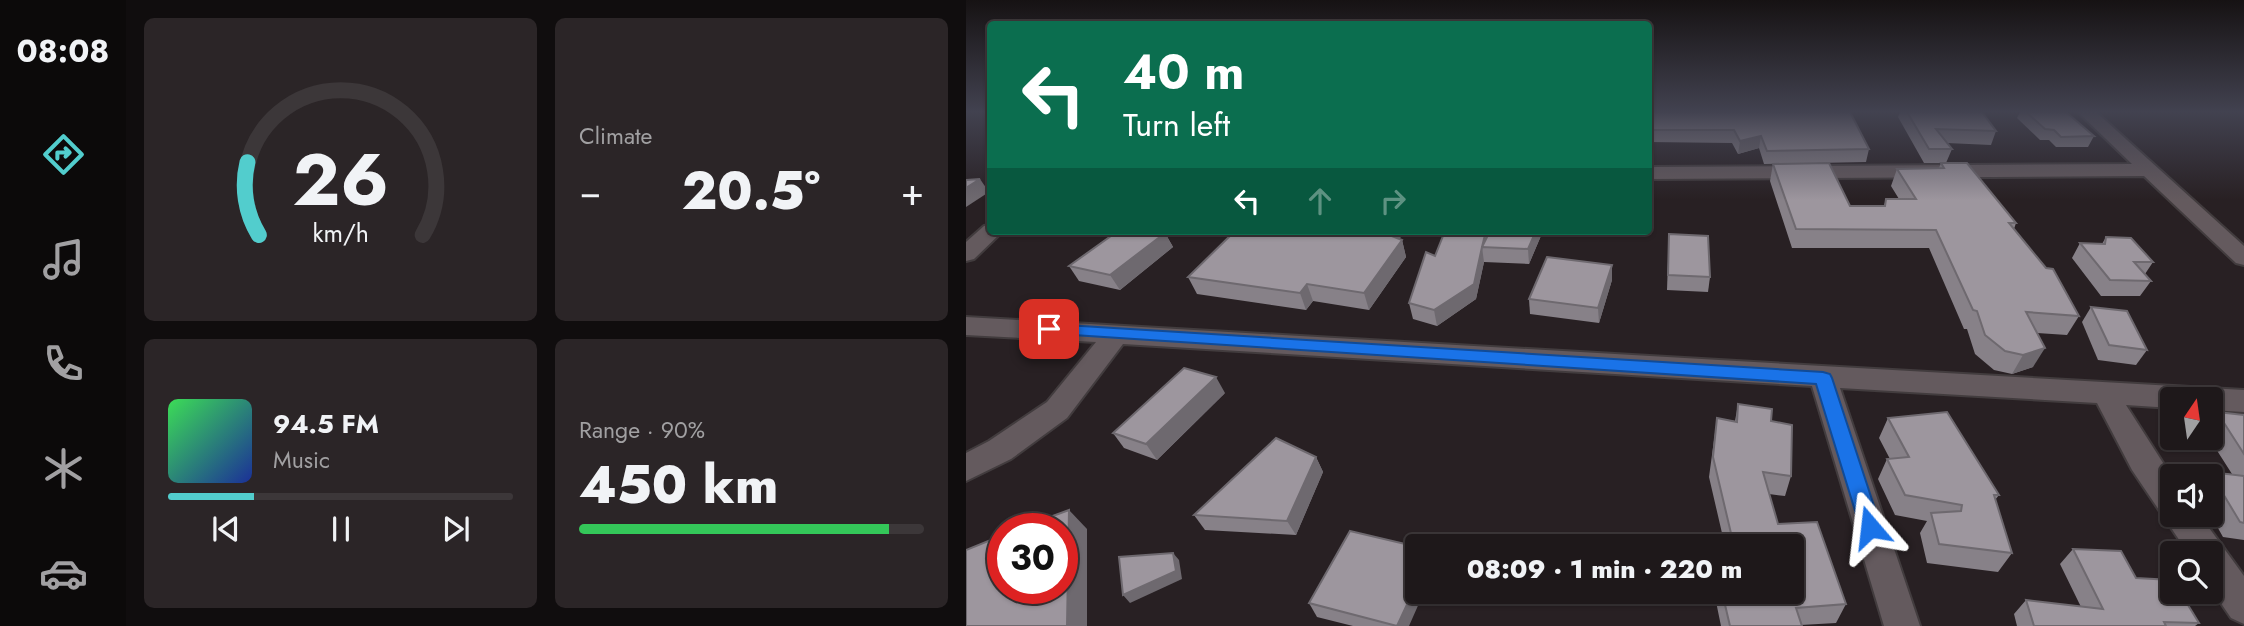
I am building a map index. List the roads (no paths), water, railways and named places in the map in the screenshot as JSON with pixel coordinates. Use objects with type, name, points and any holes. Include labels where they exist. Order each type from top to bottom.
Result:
[{"type":"street","points":[[2118,141],[2244,257]]},
{"type":"street","points":[[1652,173],[2149,170]]},
{"type":"street","points":[[966,254],[987,235]]},
{"type":"street","points":[[966,326],[2160,397]]},
{"type":"street","points":[[966,468],[1000,450],[1057,410],[1118,333]]},
{"type":"street","points":[[1823,378],[1902,626]]},
{"type":"street","points":[[2106,395],[2160,486]]},
{"type":"street","points":[[2223,400],[2244,401]]},
{"type":"street","points":[[2223,576],[2244,606]]}]
